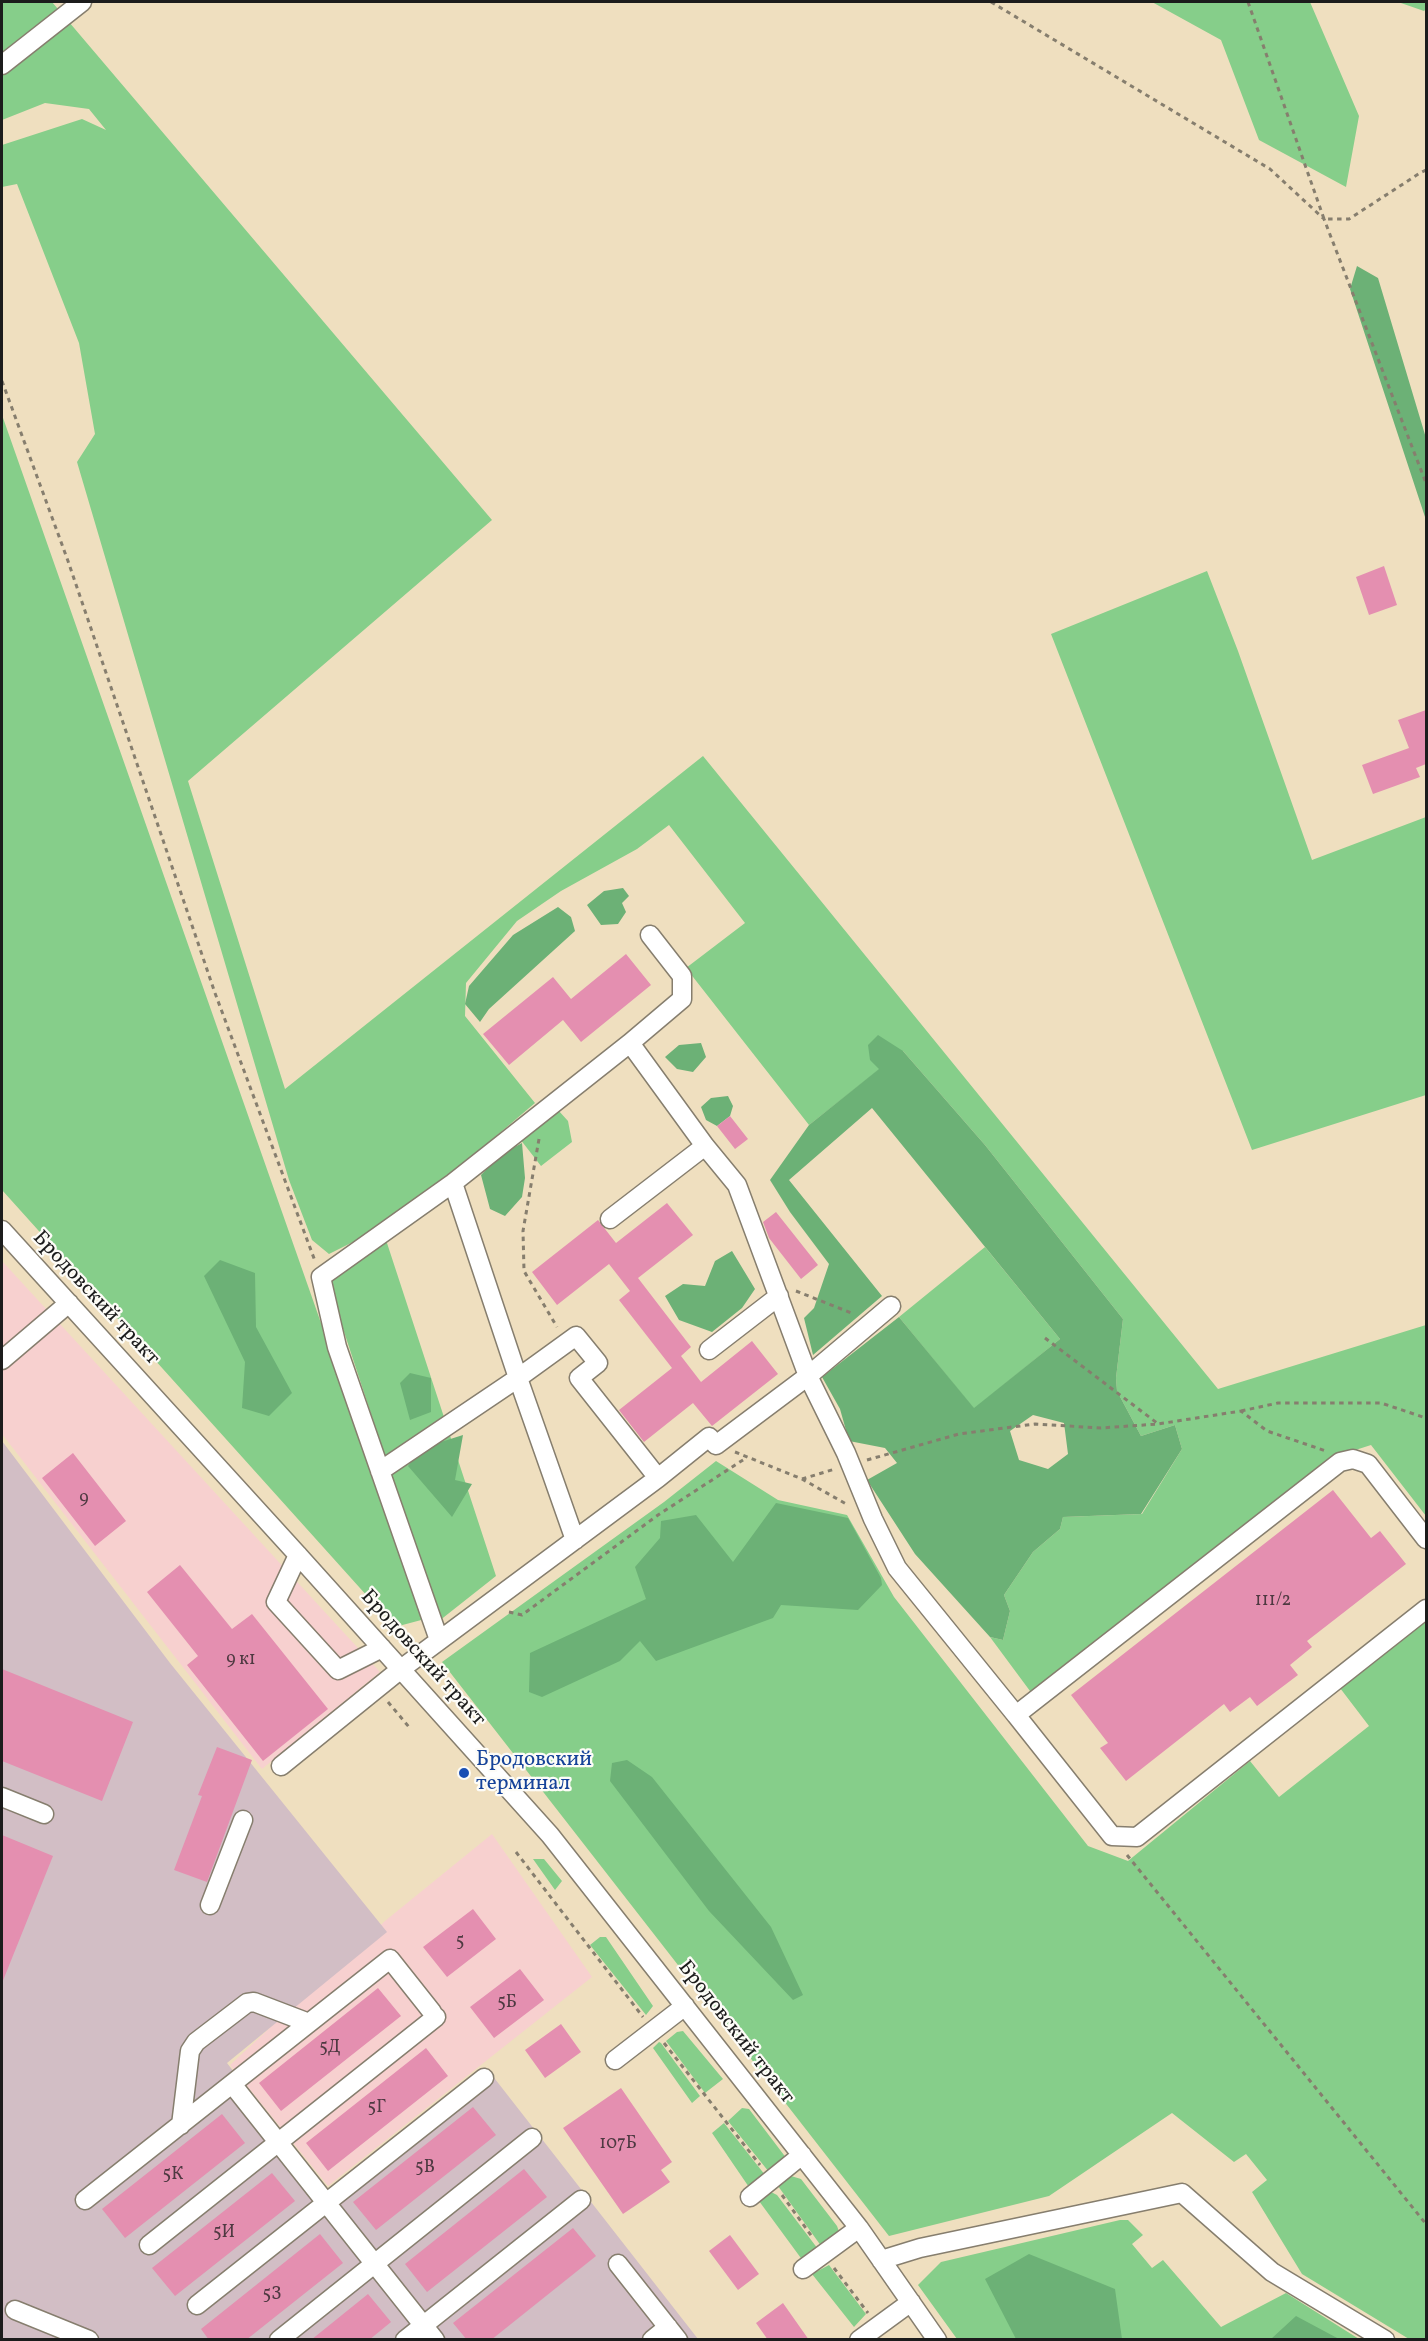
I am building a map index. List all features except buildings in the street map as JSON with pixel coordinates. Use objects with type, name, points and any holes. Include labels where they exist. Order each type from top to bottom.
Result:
[{"type":"street","points":[[2,66],[82,2]]},
{"type":"street","points":[[439,1640],[337,1347],[321,1277],[453,1183],[682,999],[682,976],[650,934]]},
{"type":"street","points":[[630,1043],[705,1146],[737,1185],[808,1376],[897,1568],[1112,1836],[1137,1837],[1426,1609]]},
{"type":"street","points":[[610,1219],[705,1146]]},
{"type":"street","points":[[453,1183],[575,1540]]},
{"type":"street","name":"Бродовский тракт","points":[[2,1230],[550,1835],[859,2228],[937,2340]]},
{"type":"street","points":[[710,1350],[776,1289]]},
{"type":"street","points":[[2,1360],[69,1303]]},
{"type":"street","points":[[281,1766],[401,1669],[658,1478],[709,1437],[716,1445],[808,1376],[891,1306]]},
{"type":"street","points":[[380,1471],[576,1336],[598,1363],[579,1378],[658,1478]]},
{"type":"street","points":[[1016,1715],[1340,1462],[1353,1459],[1368,1464],[1426,1539]]},
{"type":"street","points":[[298,1555],[276,1602],[338,1670],[382,1648]]},
{"type":"street","points":[[2,1797],[44,1814]]},
{"type":"street","points":[[210,1905],[243,1820]]},
{"type":"street","points":[[86,2200],[390,1959],[434,2015],[149,2245]]},
{"type":"street","points":[[181,2125],[190,2051],[196,2042],[247,2003],[254,2002],[309,2023]]},
{"type":"street","points":[[615,2060],[685,2006]]},
{"type":"street","points":[[197,2306],[484,2078]]},
{"type":"street","points":[[232,2084],[435,2340]]},
{"type":"street","points":[[279,2340],[532,2138]]},
{"type":"street","points":[[750,2197],[802,2156]]},
{"type":"street","points":[[881,2260],[920,2248],[1182,2193],[1272,2272],[1385,2340]]},
{"type":"street","points":[[405,2340],[581,2200]]},
{"type":"street","points":[[803,2270],[859,2228]]},
{"type":"street","points":[[618,2264],[673,2333],[652,2340]]},
{"type":"street","points":[[859,2340],[911,2302]]},
{"type":"street","points":[[15,2310],[89,2340]]},
{"type":"path","points":[[991,2],[1270,169],[1324,219],[1349,219],[1426,170]]},
{"type":"path","points":[[1248,2],[1324,219],[1426,483]]},
{"type":"path","points":[[2,381],[68,561],[215,993],[321,1277]]},
{"type":"path","points":[[544,1110],[523,1231],[524,1271],[566,1344]]},
{"type":"path","points":[[776,1289],[872,1321]]},
{"type":"path","points":[[1045,1338],[1158,1424]]},
{"type":"path","points":[[802,1479],[959,1434],[1035,1424],[1101,1428],[1158,1424],[1278,1403],[1381,1403],[1426,1418]]},
{"type":"path","points":[[1240,1411],[1267,1431],[1353,1459]]},
{"type":"path","points":[[716,1445],[802,1479],[873,1520]]},
{"type":"path","points":[[483,1608],[522,1615],[658,1515],[746,1458]]},
{"type":"path","points":[[1112,1836],[1426,2224]]},
{"type":"path","points":[[516,1852],[772,2180],[870,2316],[875,2328]]},
{"type":"shaded area","points":[[2,1261],[380,1672],[262,1769],[2,1434]]},
{"type":"shaded area","points":[[2,1441],[170,1663],[387,1932],[227,2063],[329,2194],[488,2070],[698,2339],[2,2339]]},
{"type":"shaded area","points":[[492,1834],[592,1977],[328,2186],[230,2065],[385,1921]]},
{"type":"green space","points":[[2,2],[52,2],[492,520],[188,781],[285,1089],[703,756],[1218,1389],[1426,1325],[1426,1516],[1371,1445],[1340,1455],[1043,1690],[1030,1691],[990,1637],[1003,1640],[1010,1611],[1004,1595],[1033,1552],[1060,1529],[1063,1517],[1142,1514],[1182,1449],[1175,1425],[1141,1436],[1117,1391],[1116,1378],[1123,1319],[985,1145],[903,1051],[809,1125],[686,968],[745,923],[669,825],[637,849],[561,891],[517,921],[466,983],[465,1016],[535,1103],[455,1171],[371,1233],[329,1254],[312,1240],[289,1180],[77,462],[95,434],[79,343],[17,184],[2,187],[2,145],[82,119],[106,130],[89,109],[45,103],[2,120]]},
{"type":"green space","points":[[1152,2],[1310,2],[1359,116],[1346,187],[1259,140],[1221,40]]},
{"type":"green space","points":[[1398,2],[1426,2],[1426,9],[1424,11]]},
{"type":"green space","points":[[1357,266],[1378,278],[1426,438],[1426,520],[1350,289]]},
{"type":"green space","points":[[2,415],[425,1619],[395,1627],[2,1190]]},
{"type":"green space","points":[[1207,571],[1238,651],[1312,860],[1426,817],[1426,1095],[1252,1150],[1051,634]]},
{"type":"green space","points":[[623,888],[629,896],[622,903],[626,912],[618,924],[601,925],[587,905],[604,891]]},
{"type":"green space","points":[[558,907],[571,917],[575,931],[489,1009],[480,1022],[465,1004],[469,986],[513,935]]},
{"type":"green space","points":[[878,1035],[903,1051],[985,1145],[1123,1319],[1116,1378],[1117,1391],[1141,1436],[1175,1425],[1182,1449],[1141,1514],[1063,1517],[1060,1529],[1033,1552],[1004,1595],[1010,1611],[1003,1640],[990,1637],[915,1554],[867,1480],[897,1463],[885,1448],[849,1441],[840,1409],[822,1377],[899,1317],[974,1408],[1060,1339],[872,1108],[789,1180],[882,1296],[813,1355],[804,1318],[814,1308],[829,1264],[790,1212],[770,1180],[809,1125],[879,1069],[870,1060],[868,1045]],"holes":[[[1033,1415],[1064,1423],[1068,1454],[1048,1469],[1019,1460],[1010,1431]]]},
{"type":"green space","points":[[701,1043],[706,1057],[693,1072],[677,1069],[665,1057],[679,1045]]},
{"type":"green space","points":[[728,1096],[733,1106],[730,1116],[717,1126],[706,1120],[701,1107],[711,1098]]},
{"type":"green space","points":[[558,1110],[568,1121],[572,1142],[541,1166],[520,1139]]},
{"type":"green space","points":[[522,1143],[525,1178],[522,1197],[505,1216],[490,1209],[481,1175],[500,1155]]},
{"type":"green space","points":[[386,1240],[496,1576],[439,1621],[328,1283]]},
{"type":"green space","points":[[985,1247],[1060,1339],[974,1409],[899,1317]]},
{"type":"green space","points":[[732,1251],[755,1289],[742,1308],[712,1332],[679,1320],[665,1296],[683,1284],[705,1286],[715,1261]]},
{"type":"green space","points":[[220,1260],[255,1273],[256,1327],[292,1393],[269,1416],[242,1408],[245,1362],[204,1276]]},
{"type":"green space","points":[[410,1373],[431,1378],[431,1412],[410,1420],[400,1383]]},
{"type":"green space","points":[[463,1435],[455,1480],[472,1484],[452,1517],[408,1466],[422,1448]]},
{"type":"green space","points":[[716,1461],[778,1500],[847,1515],[894,1597],[1088,1846],[1128,1861],[1250,1761],[1279,1797],[1369,1726],[1340,1688],[1426,1618],[1426,2339],[1409,2339],[1302,2274],[1252,2192],[1267,2180],[1246,2154],[1234,2162],[1172,2113],[1049,2196],[889,2236],[442,1662],[664,1502]]},
{"type":"green space","points":[[776,1503],[848,1518],[881,1578],[882,1585],[858,1610],[781,1605],[773,1618],[656,1661],[640,1641],[620,1661],[542,1697],[529,1692],[530,1653],[646,1599],[635,1567],[660,1538],[661,1521],[696,1515],[733,1562]]},
{"type":"green space","points":[[627,1760],[652,1777],[771,1927],[803,1995],[793,2000],[709,1911],[610,1781],[612,1763]]},
{"type":"green space","points":[[533,1859],[544,1859],[562,1881],[555,1890]]},
{"type":"green space","points":[[600,1937],[606,1937],[653,2006],[646,2015],[590,1945]]},
{"type":"green space","points":[[683,2031],[723,2079],[705,2093],[666,2041],[677,2032]]},
{"type":"green space","points":[[659,2042],[700,2096],[692,2103],[653,2048]]},
{"type":"green space","points":[[742,2108],[749,2109],[790,2163],[773,2177],[728,2121]]},
{"type":"green space","points":[[724,2123],[769,2180],[753,2193],[712,2133]]},
{"type":"green space","points":[[791,2176],[801,2179],[837,2226],[841,2237],[824,2250],[778,2186]]},
{"type":"green space","points":[[771,2192],[777,2195],[821,2253],[806,2265],[759,2201]]},
{"type":"green space","points":[[1128,2220],[1143,2235],[1132,2244],[1152,2268],[1163,2260],[1221,2327],[1286,2293],[1359,2339],[957,2339],[918,2285],[941,2262]]},
{"type":"green space","points":[[1029,2254],[1115,2289],[1122,2339],[1016,2339],[985,2279]]},
{"type":"green space","points":[[829,2265],[866,2314],[854,2327],[812,2274]]},
{"type":"green space","points":[[1296,2316],[1339,2339],[1271,2339]]},
{"type":"place","name":"Бродовский терминал","points":[[464,1773]]}]
